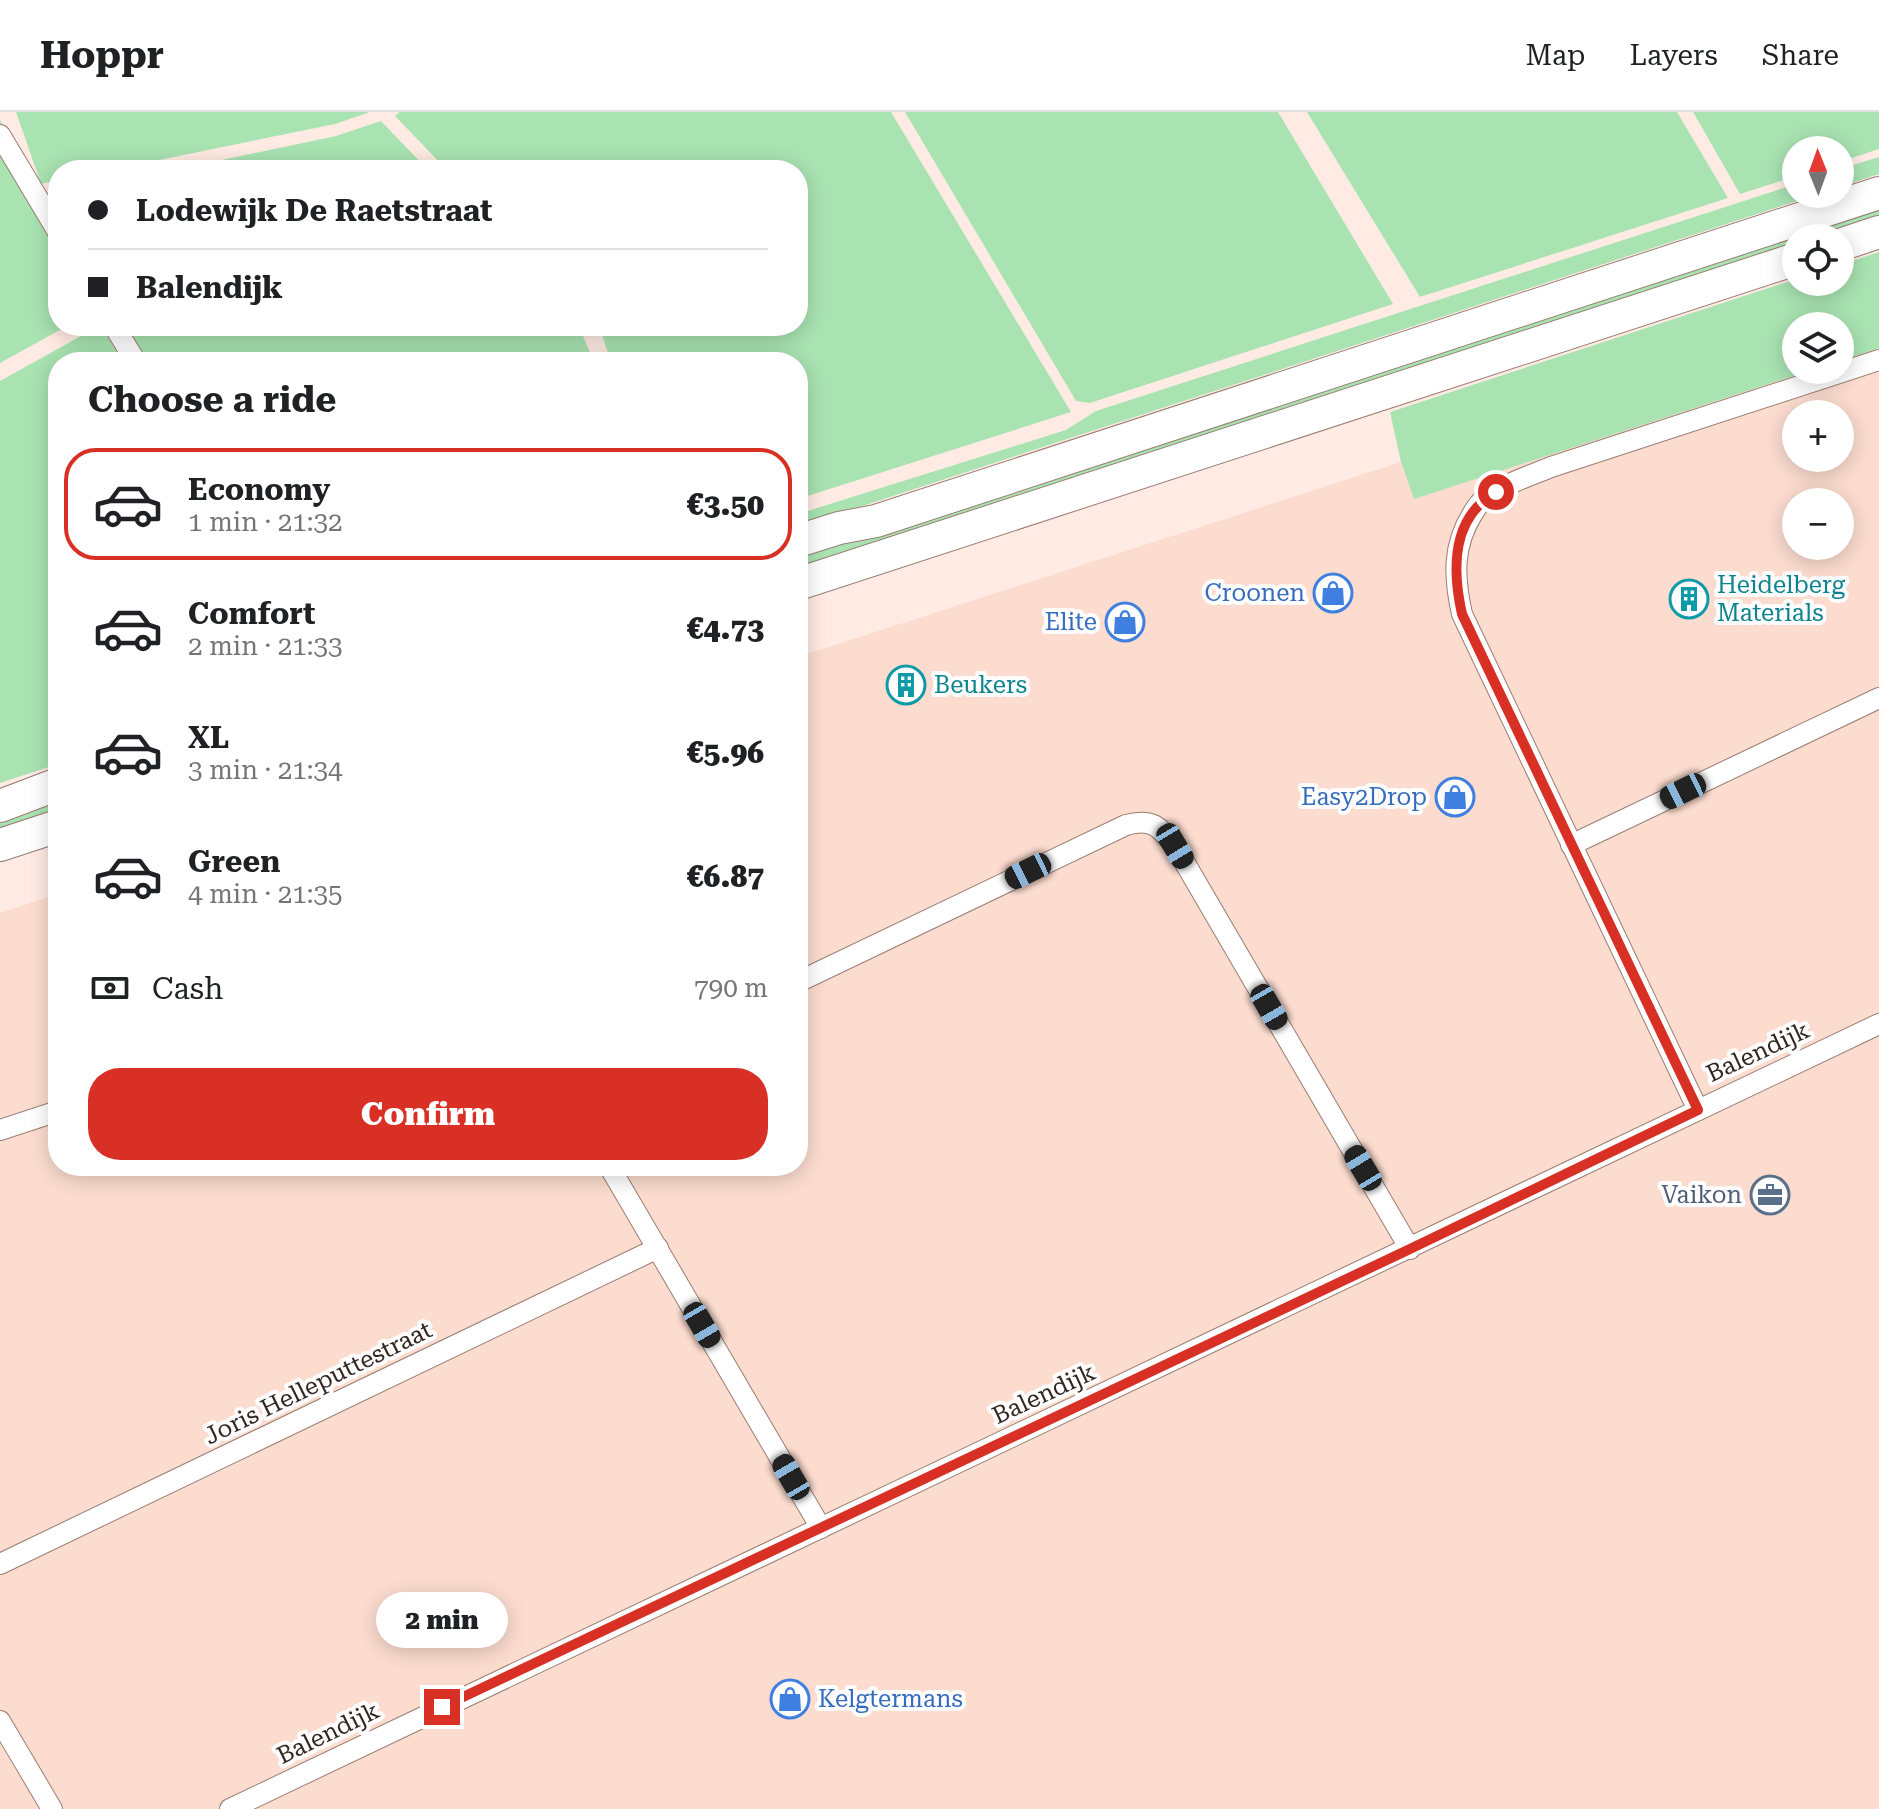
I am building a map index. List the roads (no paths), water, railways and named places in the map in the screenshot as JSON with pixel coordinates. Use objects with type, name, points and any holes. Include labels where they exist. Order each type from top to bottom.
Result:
[{"type":"highway","points":[[808,538],[876,521],[1879,193]]},
{"type":"highway","points":[[1854,240],[1879,232]]},
{"type":"highway","points":[[808,581],[1782,264]]},
{"type":"highway","points":[[0,806],[48,788]]},
{"type":"highway","points":[[0,845],[48,829]]},
{"type":"street","points":[[0,135],[48,215]]},
{"type":"street","points":[[1698,1110],[1462,614],[1456,585],[1455,557],[1467,522],[1481,501],[1511,483],[1551,467],[1879,360]]},
{"type":"street","points":[[1571,845],[1879,698]]},
{"type":"street","points":[[808,977],[1126,825],[1140,821],[1151,823],[1163,831],[1175,846],[1410,1249]]},
{"type":"street","name":"Balendijk","points":[[230,1809],[1879,1024]]},
{"type":"street","points":[[0,1130],[48,1114]]},
{"type":"street","points":[[615,1176],[821,1528]]},
{"type":"street","name":"Joris Helleputtestraat","points":[[0,1564],[658,1248]]},
{"type":"street","points":[[0,1721],[52,1809]]},
{"type":"place","name":"Croonen","points":[[1333,593]]},
{"type":"place","name":"Heidelberg Materials","points":[[1689,599]]},
{"type":"place","name":"Elite","points":[[1125,622]]},
{"type":"place","name":"Beukers","points":[[906,685]]},
{"type":"place","name":"Easy2Drop","points":[[1455,797]]},
{"type":"place","name":"Vaikon","points":[[1770,1195]]},
{"type":"place","name":"Kelgtermans","points":[[790,1699]]}]
